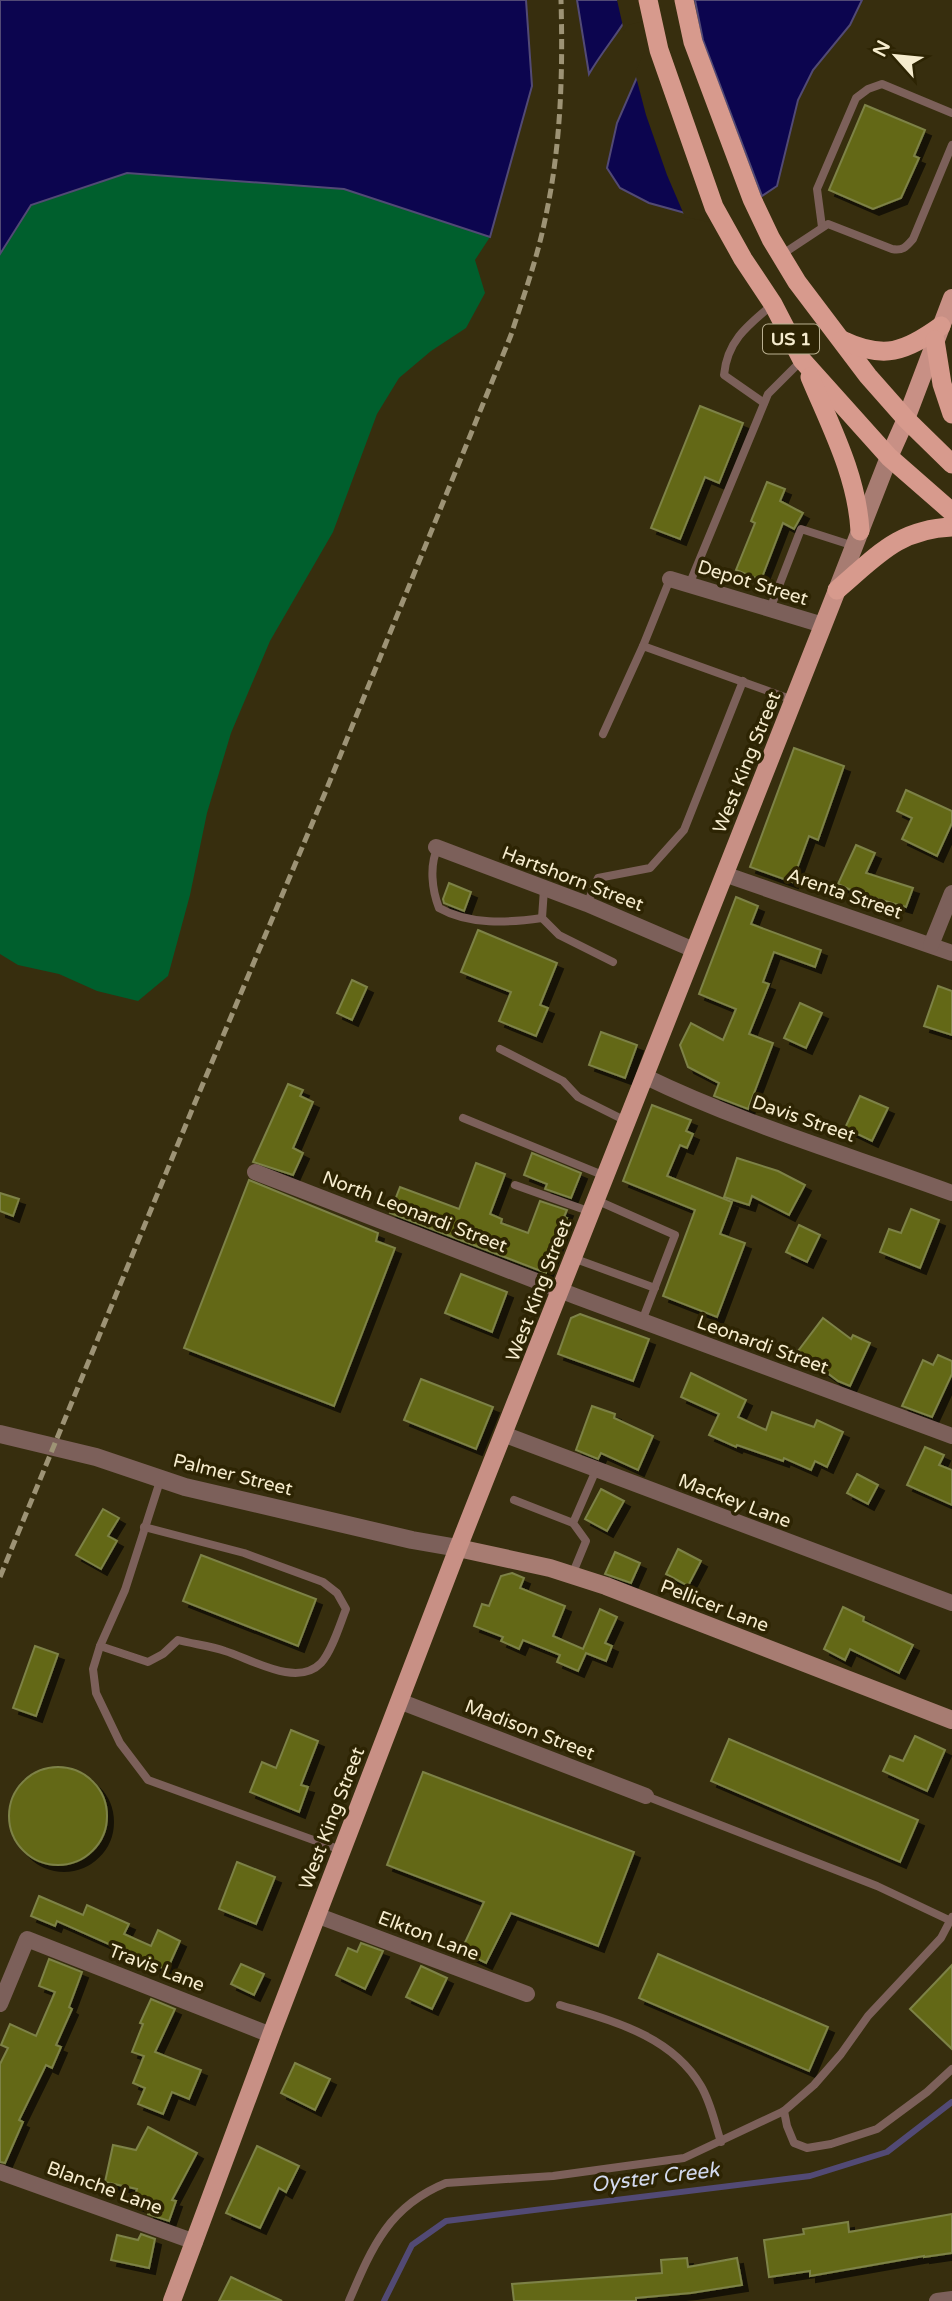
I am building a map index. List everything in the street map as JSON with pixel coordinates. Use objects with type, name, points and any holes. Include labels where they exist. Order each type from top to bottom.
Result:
[{"type":"highway","name":"US 1","points":[[648,0],[659,50],[714,207],[743,259],[773,304],[802,360],[889,457],[952,512]]},
{"type":"highway","name":"US 1","points":[[684,0],[693,42],[752,199],[781,255],[797,282],[868,376],[906,419],[952,464]]},
{"type":"highway","points":[[841,339],[857,347],[878,352],[895,351],[938,333],[942,384],[952,414]]},
{"type":"highway","points":[[802,360],[853,481],[857,539]]},
{"type":"highway","points":[[837,590],[889,545],[916,531],[952,527]]},
{"type":"main road","name":"West King Street","points":[[172,2301],[316,1915],[458,1548],[952,298]]},
{"type":"main road","name":"Pellicer Lane","points":[[458,1548],[508,1557],[572,1575],[952,1720]]},
{"type":"street","name":"Depot Street","points":[[670,579],[823,625]]},
{"type":"street","name":"Hartshorn Street","points":[[437,847],[587,904],[694,950]]},
{"type":"street","name":"Arenta Street","points":[[724,874],[952,953]]},
{"type":"street","points":[[932,945],[952,893]]},
{"type":"street","name":"Davis Street","points":[[644,1076],[737,1117],[952,1193]]},
{"type":"street","name":"North Leonardi Street","points":[[255,1172],[560,1291]]},
{"type":"street","name":"Leonardi Street","points":[[560,1291],[952,1436]]},
{"type":"street","name":"Palmer Street","points":[[0,1434],[96,1457],[185,1487],[412,1540],[458,1548]]},
{"type":"street","name":"Mackey Lane","points":[[503,1434],[952,1603]]},
{"type":"street","name":"Madison Street","points":[[399,1701],[646,1796]]},
{"type":"street","name":"Elkton Lane","points":[[316,1915],[527,1994]]},
{"type":"street","name":"Travis Lane","points":[[0,2004],[27,1939],[271,2035]]},
{"type":"street","name":"Blanche Lane","points":[[0,2172],[195,2242]]},
{"type":"street","points":[[937,2301],[952,2299]]},
{"type":"lane","points":[[822,227],[817,189],[856,98],[882,84],[952,113]]},
{"type":"lane","points":[[781,255],[828,224],[892,249],[906,248],[913,239],[952,145]]},
{"type":"lane","points":[[764,403],[724,375],[724,367],[738,334],[773,304]]},
{"type":"lane","points":[[689,585],[768,394],[802,360]]},
{"type":"lane","points":[[769,609],[801,529],[857,539]]},
{"type":"lane","points":[[603,734],[670,579]]},
{"type":"lane","points":[[643,646],[793,700]]},
{"type":"lane","points":[[587,904],[598,878],[650,868],[684,830],[743,681]]},
{"type":"lane","points":[[437,847],[433,858],[433,882],[439,908],[454,916],[475,920],[522,921],[542,918]]},
{"type":"lane","points":[[544,889],[542,918],[559,935],[613,962]]},
{"type":"lane","points":[[500,1049],[563,1081],[578,1097],[626,1121]]},
{"type":"lane","points":[[463,1118],[605,1176]]},
{"type":"lane","points":[[515,1185],[594,1206],[675,1235],[642,1321]]},
{"type":"lane","points":[[573,1258],[655,1288]]},
{"type":"lane","points":[[573,1523],[596,1470]]},
{"type":"lane","points":[[161,1478],[125,1590],[100,1646],[93,1669],[96,1693],[120,1743],[148,1780],[341,1850]]},
{"type":"lane","points":[[514,1500],[573,1523],[586,1541],[572,1575]]},
{"type":"lane","points":[[100,1646],[148,1662],[163,1654],[178,1640],[225,1651],[267,1669],[304,1673],[321,1663],[346,1609],[337,1593],[323,1582],[244,1553],[144,1527]]},
{"type":"lane","points":[[349,2301],[359,2277],[393,2217],[408,2203],[446,2183],[553,2176],[684,2158],[784,2110],[814,2085],[841,2054],[868,2016],[941,1938],[950,1919],[877,1886],[646,1796]]},
{"type":"lane","points":[[560,2005],[617,2023],[657,2041],[682,2061],[702,2087],[721,2142]]},
{"type":"lane","points":[[784,2110],[786,2126],[794,2143],[807,2148],[831,2144],[884,2125],[952,2069]]},
{"type":"green space","points":[[127,173],[344,189],[490,237],[475,260],[485,293],[466,328],[431,351],[399,378],[377,414],[333,532],[270,641],[231,733],[207,813],[190,895],[168,976],[138,1001],[97,991],[59,974],[18,965],[0,954],[0,254],[31,205]]},
{"type":"shaded area","points":[[0,0],[526,0],[532,86],[490,237],[344,189],[127,173],[31,205],[0,254]]},
{"type":"shaded area","points":[[577,0],[637,0],[589,74]]},
{"type":"shaded area","points":[[695,0],[862,0],[850,25],[813,70],[798,100],[777,186],[762,196],[703,40]]},
{"type":"shaded area","points":[[648,52],[707,219],[649,203],[620,188],[607,168],[617,123]]},
{"type":"pier","points":[[617,0],[641,0],[644,21],[628,25],[624,31]]},
{"type":"pier","points":[[648,48],[710,218],[709,222],[685,217],[667,175],[635,73]]},
{"type":"building","points":[[865,105],[925,130],[914,156],[919,158],[901,198],[873,209],[829,190]]},
{"type":"building","points":[[700,406],[743,423],[719,483],[705,477],[680,539],[651,528]]},
{"type":"building","points":[[767,482],[785,489],[780,501],[803,513],[794,529],[783,523],[761,580],[736,570],[755,523],[751,521]]},
{"type":"building","points":[[794,748],[844,766],[818,840],[809,836],[792,882],[750,867]]},
{"type":"building","points":[[906,790],[952,811],[952,823],[937,856],[902,839],[912,818],[897,811]]},
{"type":"building","points":[[856,845],[875,853],[866,873],[913,888],[906,907],[857,893],[838,884]]},
{"type":"building","points":[[449,883],[471,892],[464,911],[444,903]]},
{"type":"building","points":[[736,897],[758,906],[751,924],[821,950],[815,967],[774,952],[763,982],[769,984],[749,1034],[773,1043],[748,1109],[714,1096],[719,1083],[688,1067],[680,1045],[691,1023],[723,1040],[736,1009],[699,994]]},
{"type":"building","points":[[478,930],[557,963],[540,1005],[548,1008],[536,1036],[499,1021],[511,992],[461,972]]},
{"type":"building","points":[[352,980],[367,987],[352,1020],[337,1013]]},
{"type":"building","points":[[938,986],[952,991],[952,1035],[924,1026]]},
{"type":"building","points":[[800,1003],[822,1013],[806,1048],[784,1038]]},
{"type":"building","points":[[601,1032],[637,1045],[625,1078],[589,1065]]},
{"type":"building","points":[[288,1084],[303,1090],[300,1096],[313,1102],[293,1148],[303,1153],[293,1175],[253,1162]]},
{"type":"building","points":[[860,1096],[888,1108],[872,1141],[845,1128]]},
{"type":"building","points":[[652,1105],[691,1120],[686,1131],[693,1134],[687,1148],[680,1145],[667,1176],[732,1202],[720,1234],[745,1243],[717,1317],[663,1296],[695,1210],[623,1181]]},
{"type":"building","points":[[532,1153],[581,1173],[571,1198],[545,1189],[547,1184],[524,1175]]},
{"type":"building","points":[[737,1158],[778,1171],[805,1185],[789,1215],[752,1196],[749,1205],[724,1197]]},
{"type":"building","points":[[476,1163],[505,1174],[490,1214],[502,1219],[501,1223],[528,1233],[540,1201],[567,1210],[564,1217],[567,1218],[546,1273],[390,1213],[400,1187],[459,1209]]},
{"type":"building","points":[[249,1180],[378,1233],[376,1241],[395,1248],[334,1406],[184,1348]]},
{"type":"building","points":[[0,1193],[19,1199],[13,1216],[0,1211]]},
{"type":"building","points":[[911,1209],[939,1220],[920,1268],[880,1252],[889,1229],[901,1233]]},
{"type":"building","points":[[799,1225],[820,1235],[807,1262],[786,1252]]},
{"type":"building","points":[[461,1274],[507,1292],[492,1332],[445,1313]]},
{"type":"building","points":[[580,1314],[649,1339],[633,1381],[558,1354],[571,1318]]},
{"type":"building","points":[[823,1318],[851,1339],[853,1335],[870,1343],[850,1386],[838,1381],[798,1351]]},
{"type":"building","points":[[938,1355],[952,1361],[952,1374],[932,1417],[902,1406],[923,1360],[933,1365]]},
{"type":"building","points":[[691,1373],[746,1400],[738,1417],[766,1430],[772,1412],[814,1427],[817,1420],[843,1432],[827,1467],[815,1461],[811,1470],[784,1458],[783,1461],[737,1445],[736,1447],[709,1435],[719,1414],[681,1397]]},
{"type":"building","points":[[421,1379],[493,1407],[476,1449],[404,1420]]},
{"type":"building","points":[[592,1406],[615,1414],[614,1418],[653,1436],[638,1470],[601,1453],[598,1459],[576,1450]]},
{"type":"building","points":[[925,1447],[944,1455],[939,1465],[952,1470],[952,1505],[907,1485]]},
{"type":"building","points":[[857,1474],[878,1485],[868,1504],[847,1493]]},
{"type":"building","points":[[601,1489],[624,1501],[607,1531],[585,1519]]},
{"type":"building","points":[[103,1509],[119,1518],[108,1536],[117,1541],[101,1569],[76,1555]]},
{"type":"building","points":[[678,1549],[701,1561],[688,1586],[666,1574]]},
{"type":"building","points":[[615,1552],[640,1563],[631,1583],[605,1574]]},
{"type":"building","points":[[201,1555],[316,1599],[298,1646],[183,1601]]},
{"type":"building","points":[[512,1573],[524,1578],[520,1588],[565,1606],[553,1636],[583,1649],[600,1609],[617,1617],[605,1643],[612,1646],[606,1661],[586,1653],[578,1671],[557,1662],[560,1655],[523,1640],[519,1649],[501,1641],[503,1637],[474,1626],[482,1604],[489,1606],[501,1576]]},
{"type":"building","points":[[843,1607],[864,1617],[863,1621],[913,1645],[899,1673],[850,1649],[845,1660],[824,1649]]},
{"type":"building","points":[[35,1646],[58,1654],[36,1716],[13,1708]]},
{"type":"building","points":[[291,1730],[318,1741],[301,1785],[308,1787],[299,1812],[250,1792],[262,1762],[276,1768]]},
{"type":"building","points":[[915,1736],[945,1750],[927,1791],[883,1771],[890,1756],[903,1761]]},
{"type":"building","points":[[729,1739],[918,1820],[900,1862],[711,1781]]},
{"type":"building","points":[[58,1767],[77,1771],[93,1781],[103,1797],[107,1816],[103,1835],[93,1851],[77,1861],[58,1865],[39,1861],[23,1851],[13,1835],[9,1816],[13,1797],[23,1781],[39,1771]]},
{"type":"building","points":[[423,1772],[634,1852],[598,1946],[511,1913],[486,1963],[461,1951],[484,1902],[387,1865]]},
{"type":"building","points":[[237,1862],[275,1877],[256,1924],[219,1909]]},
{"type":"building","points":[[39,1896],[83,1915],[87,1905],[129,1924],[124,1934],[151,1946],[158,1930],[180,1941],[167,1970],[57,1921],[55,1926],[31,1916]]},
{"type":"building","points":[[361,1943],[383,1951],[365,1989],[336,1975],[348,1948],[357,1952]]},
{"type":"building","points":[[658,1954],[828,2027],[809,2071],[639,1998]]},
{"type":"building","points":[[49,1959],[82,1972],[69,2007],[72,2009],[56,2045],[61,2047],[52,2068],[46,2065],[19,2120],[23,2122],[5,2163],[0,2162],[0,2064],[8,2048],[1,2045],[10,2024],[36,2036],[55,1992],[39,1986]]},
{"type":"building","points":[[241,1964],[264,1974],[254,1995],[231,1984]]},
{"type":"building","points":[[952,1965],[952,2049],[910,2009]]},
{"type":"building","points":[[421,1966],[447,1978],[432,2009],[406,1997]]},
{"type":"building","points":[[151,1999],[175,2009],[155,2052],[201,2070],[189,2099],[172,2092],[163,2114],[138,2104],[145,2088],[133,2083],[144,2056],[132,2052],[143,2024],[140,2023]]},
{"type":"building","points":[[295,2063],[330,2079],[315,2110],[281,2093]]},
{"type":"building","points":[[148,2127],[197,2153],[172,2200],[176,2201],[169,2221],[148,2214],[149,2209],[132,2203],[137,2189],[105,2182],[113,2145],[136,2150]]},
{"type":"building","points":[[257,2146],[299,2166],[286,2192],[279,2188],[260,2228],[226,2213]]},
{"type":"building","points":[[952,2214],[952,2253],[810,2276],[810,2271],[769,2277],[764,2240],[804,2234],[803,2229],[848,2222],[849,2232]]},
{"type":"building","points":[[141,2234],[155,2239],[149,2268],[111,2260],[117,2235],[138,2240]]},
{"type":"building","points":[[687,2258],[688,2267],[737,2258],[742,2285],[636,2298],[636,2301],[514,2301],[512,2284],[662,2273],[661,2260]]},
{"type":"building","points":[[231,2277],[282,2301],[219,2301]]},
{"type":"waterway","name":"Oyster Creek","points":[[384,2301],[412,2245],[446,2221],[810,2176],[887,2152],[952,2102]]},
{"type":"railway","points":[[0,1577],[325,793],[511,335],[539,245],[551,189],[560,108],[561,0]]}]
